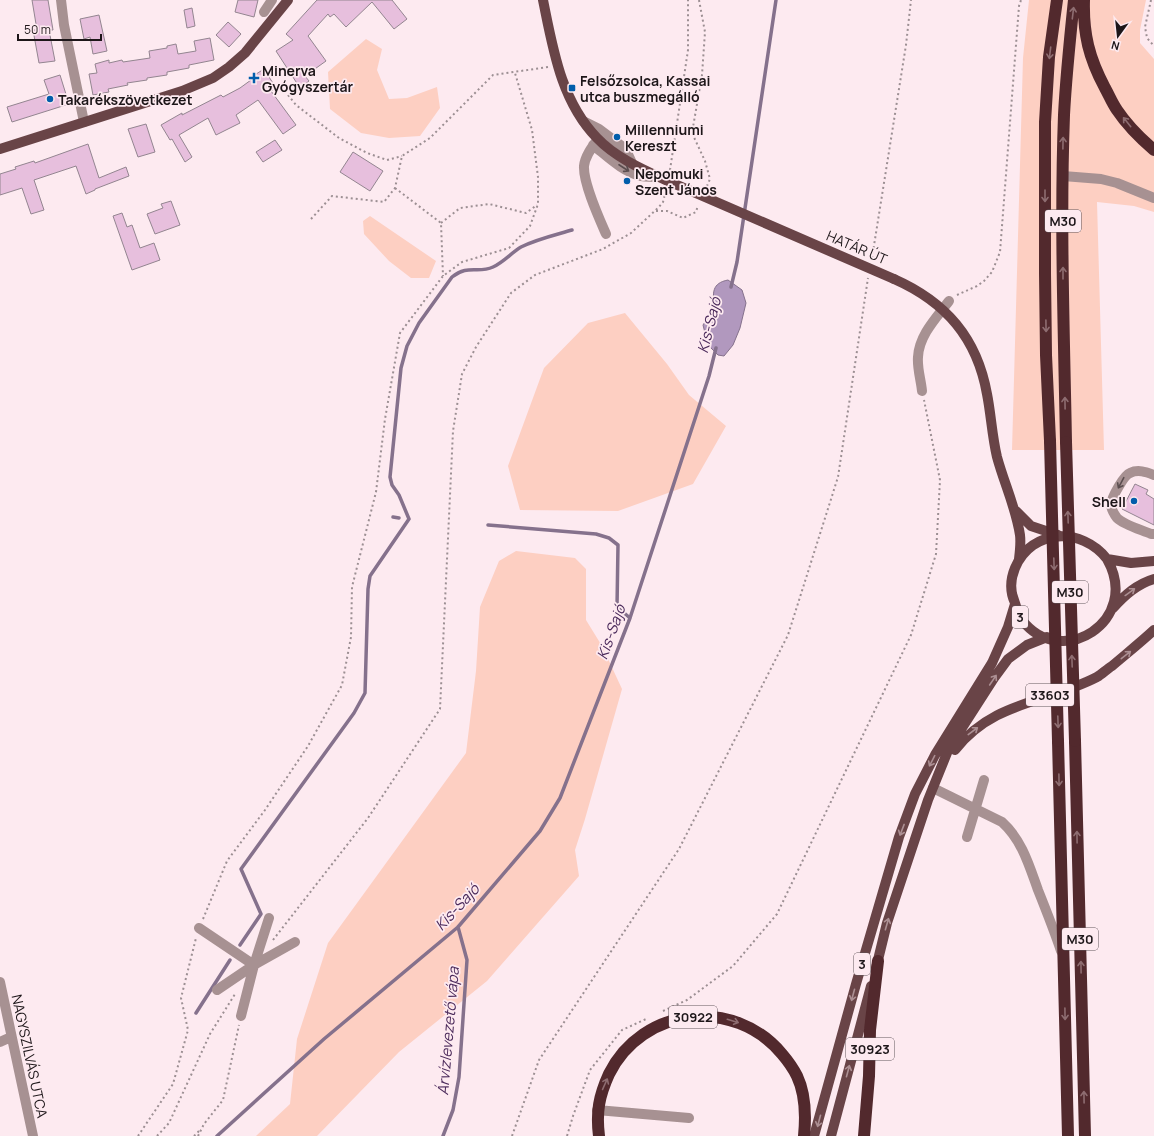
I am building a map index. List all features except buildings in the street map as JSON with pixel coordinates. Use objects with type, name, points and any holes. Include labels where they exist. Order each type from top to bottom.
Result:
[{"type":"highway","name":"M30","points":[[1057,0],[1049,57],[1045,122],[1045,280],[1068,1136]]},
{"type":"highway","name":"M30","points":[[1074,0],[1068,54],[1064,114],[1063,176],[1066,442],[1085,1136]]},
{"type":"highway","points":[[1084,0],[1086,37],[1091,58],[1097,72],[1116,109],[1128,124],[1154,150]]},
{"type":"highway","name":"30923","points":[[864,1136],[869,1076],[870,1030],[878,961]]},
{"type":"highway","name":"30922","points":[[599,1136],[598,1110],[602,1090],[620,1055],[643,1034],[653,1028],[672,1021],[700,1017],[716,1017],[741,1023],[766,1037],[774,1045],[790,1064],[798,1077],[805,1106],[806,1118],[804,1136]]},
{"type":"main road","points":[[0,150],[182,91],[213,78],[245,53],[288,0]]},
{"type":"main road","name":"HATÁR ÚT","points":[[543,0],[558,66],[574,106],[596,142],[632,163],[913,287],[943,310],[964,333],[977,358],[987,392],[997,456],[1016,512],[1020,536],[1019,559]]},
{"type":"main road","points":[[1016,512],[1031,526],[1065,537]]},
{"type":"main road","name":"3","points":[[1057,537],[1073,537],[1088,542],[1101,552],[1107,559],[1116,584],[1114,602],[1108,617],[1098,628],[1084,636],[1062,641],[1040,635],[1027,626],[1018,614],[1012,598],[1014,570],[1019,559],[1029,549],[1041,541],[1057,537]]},
{"type":"main road","points":[[1107,559],[1131,564],[1154,561]]},
{"type":"main road","name":"3","points":[[1111,611],[1128,592],[1154,579]]},
{"type":"main road","name":"3","points":[[814,1136],[899,837],[915,794],[935,755],[992,662],[1008,627],[1015,604]]},
{"type":"main road","name":"33603","points":[[947,760],[965,738],[992,717],[1038,698],[1067,690],[1098,676],[1134,648],[1154,630]]},
{"type":"main road","name":"3","points":[[831,1136],[887,923],[933,788],[949,748],[1008,659],[1027,645],[1047,638]]},
{"type":"main road","name":"3","points":[[933,788],[947,760]]},
{"type":"street","points":[[61,0],[64,25],[84,122]]},
{"type":"street","points":[[264,12],[272,0]]},
{"type":"street","points":[[583,121],[599,129],[623,147],[632,163]]},
{"type":"street","points":[[606,234],[594,205],[585,176],[584,166],[586,157],[596,142],[618,164],[632,173],[642,176],[666,177]]},
{"type":"street","points":[[1063,176],[1101,179],[1117,183],[1154,198]]},
{"type":"street","points":[[922,391],[918,357],[921,344],[929,325],[949,301]]},
{"type":"street","points":[[1154,475],[1144,471],[1129,473],[1125,476],[1112,501],[1111,506],[1117,517],[1122,521],[1154,534]]},
{"type":"street","points":[[967,837],[984,780]]},
{"type":"street","points":[[933,788],[1002,822],[1011,830],[1025,856],[1064,957]]},
{"type":"street","points":[[241,1016],[254,965],[269,918]]},
{"type":"street","points":[[199,928],[254,965]]},
{"type":"street","points":[[217,990],[254,965],[295,942]]},
{"type":"street","name":"NAGYSZILVÁS UTCA","points":[[0,982],[33,1136]]},
{"type":"street","points":[[0,1042],[12,1037]]},
{"type":"street","points":[[598,1110],[689,1118]]},
{"type":"path","points":[[273,941],[368,818],[440,709],[453,431],[462,374],[476,347],[511,293],[535,275],[603,249],[631,233],[663,202],[688,50],[688,0]]},
{"type":"path","points":[[699,0],[705,32],[702,75],[692,133],[705,161],[710,179],[704,192]]},
{"type":"path","points":[[871,261],[904,61],[911,0]]},
{"type":"path","points":[[949,301],[984,281],[992,272],[1000,252],[1006,156],[1021,0]]},
{"type":"path","points":[[1150,0],[1145,27],[1147,38],[1154,46]]},
{"type":"path","points":[[288,95],[296,105],[339,138],[367,153],[387,160],[402,156],[430,138],[493,75],[558,66]]},
{"type":"path","points":[[138,1136],[173,1084],[188,1030],[181,998],[199,928],[227,861],[265,810],[308,746],[342,685],[351,637],[352,587],[376,492],[385,419],[400,333],[443,276],[462,262],[509,248],[530,226],[538,204],[538,177],[532,130],[515,73]]},
{"type":"path","points":[[312,219],[332,196],[384,202],[395,188],[402,156]]},
{"type":"path","points":[[395,188],[440,223],[443,276]]},
{"type":"path","points":[[440,223],[460,208],[490,204],[526,213],[538,204]]},
{"type":"path","points":[[655,211],[667,211],[683,218],[696,212],[698,205]]},
{"type":"path","points":[[512,1136],[539,1060],[679,849],[788,635],[838,478],[869,276]]},
{"type":"path","points":[[658,1013],[687,1000],[733,966],[777,914],[911,635],[936,554],[940,480],[922,391]]},
{"type":"path","points":[[157,1136],[169,1123],[210,1034],[238,990]]},
{"type":"path","points":[[198,1136],[204,1124],[223,1100],[241,1016]]},
{"type":"path","points":[[567,1136],[590,1070],[622,1030],[651,1017]]},
{"type":"path","points":[[194,1136],[202,1129]]},
{"type":"shaded area","points":[[1029,0],[1146,0],[1140,30],[1140,43],[1154,59],[1154,212],[1134,206],[1097,202],[1104,450],[1012,450],[1023,58]]},
{"type":"shaded area","points":[[366,39],[382,49],[377,70],[389,99],[407,98],[437,87],[440,108],[420,136],[389,138],[361,133],[330,109],[328,72]]},
{"type":"shaded area","points":[[370,216],[436,261],[429,278],[411,278],[389,261],[364,234],[363,221]]},
{"type":"shaded area","points":[[625,313],[667,364],[689,395],[726,426],[693,484],[618,511],[520,510],[508,466],[544,368],[588,323]]},
{"type":"shaded area","points":[[516,551],[575,558],[586,569],[586,620],[602,646],[622,689],[575,850],[579,876],[487,981],[399,1052],[317,1136],[256,1136],[290,1104],[297,1039],[328,943],[466,753],[476,671],[480,607],[499,561]]},
{"type":"water","points":[[728,280],[742,290],[746,303],[740,328],[733,345],[724,356],[718,355],[706,343],[703,325],[715,307],[714,289],[723,281]]},
{"type":"waterway","name":"Kis-Sajó","points":[[731,287],[737,262],[776,0]]},
{"type":"waterway","points":[[409,519],[399,495],[392,485],[390,477],[401,368],[407,346],[419,323],[452,277],[458,273],[468,270],[488,269],[501,263],[514,252],[527,244],[572,230]]},
{"type":"waterway","name":"Kis-Sajó","points":[[217,1136],[324,1039],[458,927],[540,831],[560,798],[630,618],[709,376],[716,348]]},
{"type":"waterway","points":[[393,517],[399,518]]},
{"type":"waterway","points":[[240,945],[261,914],[241,869],[354,713],[365,693],[368,589],[370,576],[409,519]]},
{"type":"waterway","points":[[488,525],[596,534],[609,538],[618,545],[617,607],[630,618]]},
{"type":"waterway","name":"Árvízlevezető vápa","points":[[443,1136],[453,1110],[459,1077],[467,960],[458,927]]},
{"type":"waterway","points":[[196,1013],[230,960]]},
{"type":"place","name":"Minerva Gyógyszertár","points":[[254,78]]},
{"type":"place","name":"Felsőzsolca, Kassai utca buszmegálló","points":[[572,88]]},
{"type":"place","name":"Takarékszövetkezet","points":[[50,99]]},
{"type":"place","name":"Millenniumi Kereszt","points":[[617,137]]},
{"type":"place","name":"Nepomuki Szent János","points":[[627,181]]},
{"type":"place","name":"Shell","points":[[1134,501]]}]
